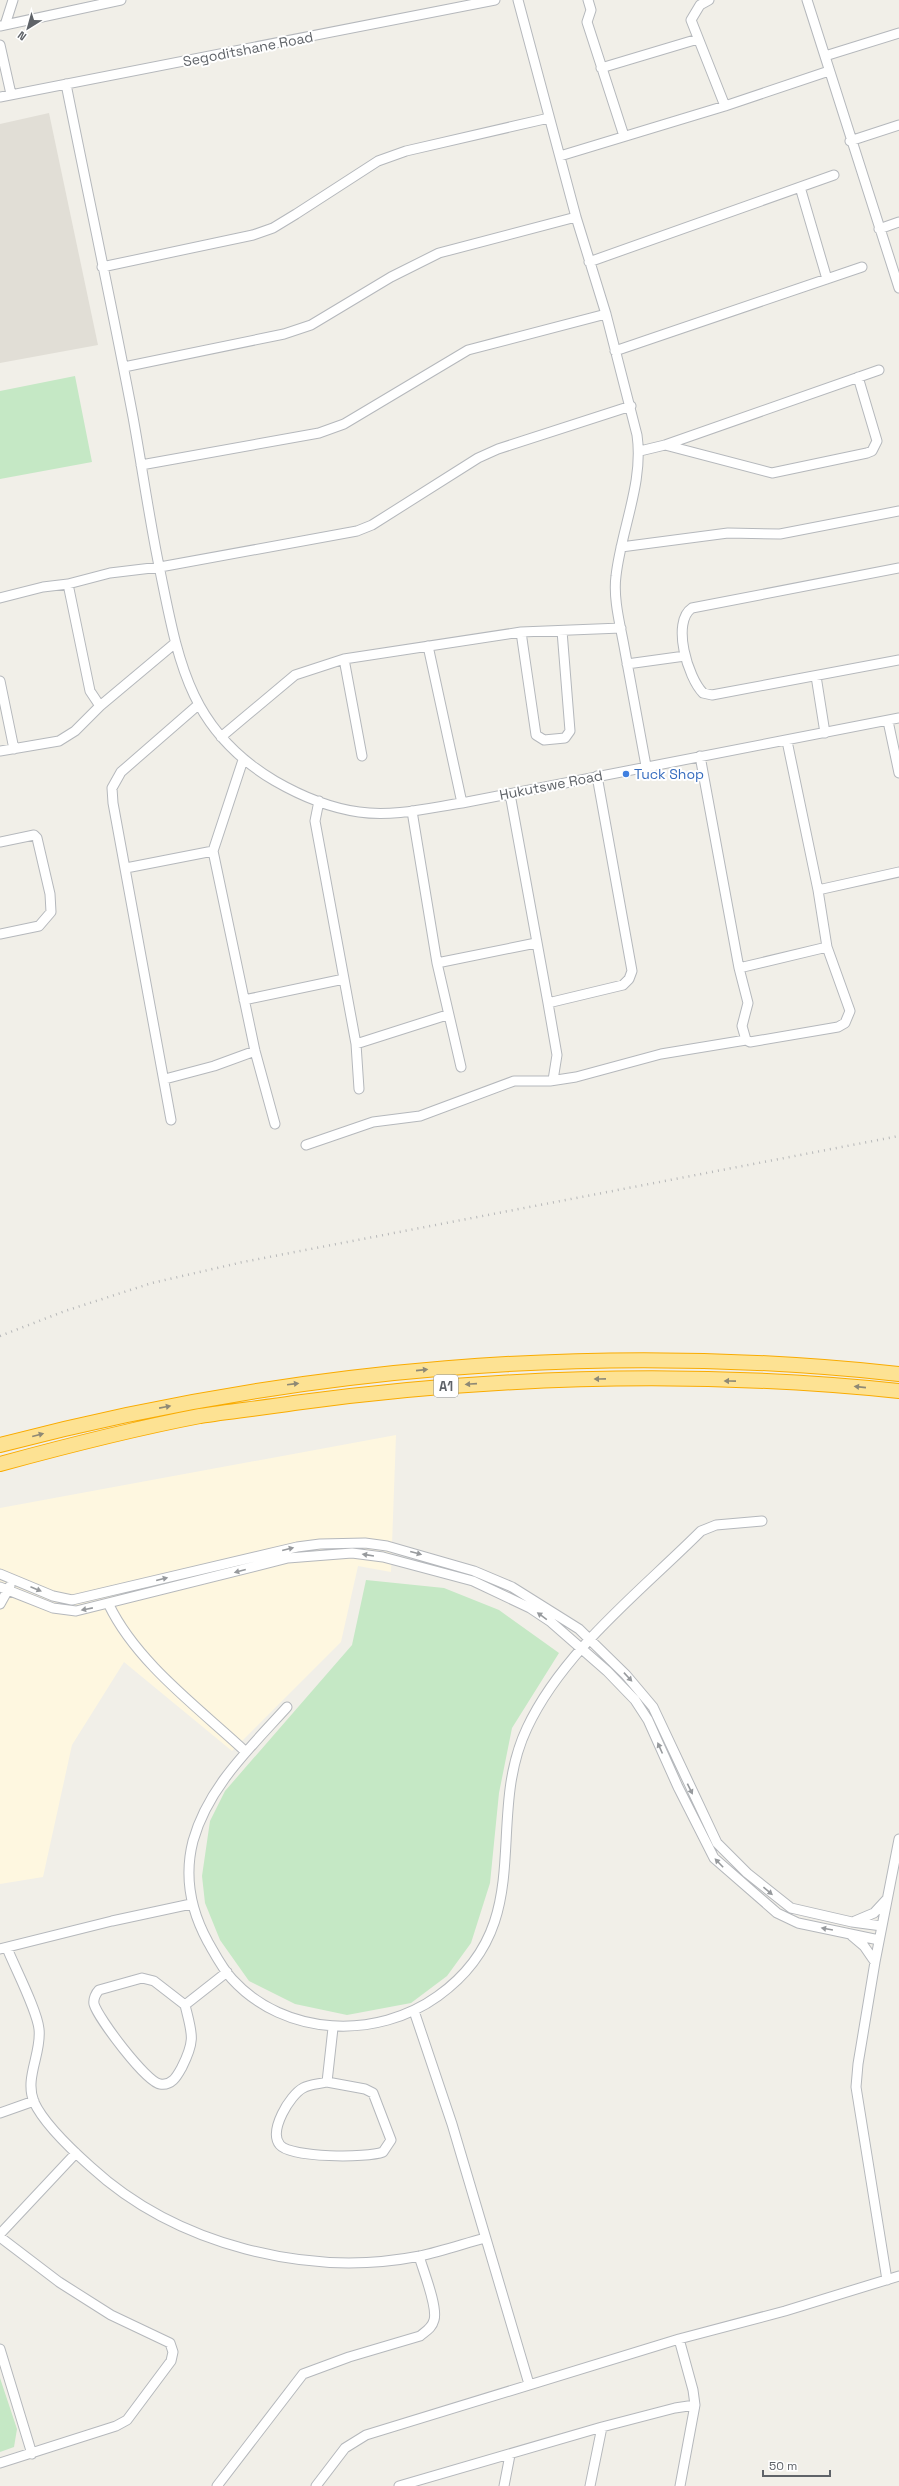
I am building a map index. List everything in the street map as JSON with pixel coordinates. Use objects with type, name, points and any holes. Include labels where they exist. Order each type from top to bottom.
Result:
[{"type":"highway","name":"A1","points":[[0,1445],[83,1423],[266,1388],[453,1367],[535,1362],[661,1360],[788,1364],[899,1374]]},
{"type":"highway","name":"A1","points":[[0,1464],[88,1440],[201,1416],[347,1396],[446,1386],[541,1380],[642,1379],[836,1384],[899,1391]]},
{"type":"street","points":[[2,25],[13,0]]},
{"type":"street","points":[[2,25],[121,0]]},
{"type":"street","name":"Segoditshane Road","points":[[0,97],[495,0]]},
{"type":"street","points":[[518,0],[576,217],[606,314],[631,406],[640,451],[616,577],[620,628],[646,766]]},
{"type":"street","points":[[588,0],[591,10],[587,22],[624,136]]},
{"type":"street","points":[[709,0],[700,6],[691,20],[725,106]]},
{"type":"street","points":[[807,0],[850,141],[899,288]]},
{"type":"street","points":[[825,56],[899,33]]},
{"type":"street","points":[[601,68],[698,38]]},
{"type":"street","points":[[0,45],[11,94]]},
{"type":"street","points":[[560,156],[725,106],[829,71]]},
{"type":"street","name":"Hukutswe Road","points":[[66,84],[102,267],[124,367],[174,644],[198,705],[220,737],[243,760],[284,786],[319,801],[360,812],[412,811],[510,794],[646,766],[788,741],[899,718]]},
{"type":"street","points":[[102,267],[253,235],[284,221],[378,161],[406,151],[549,118]]},
{"type":"street","points":[[850,141],[899,125]]},
{"type":"street","points":[[589,262],[834,175]]},
{"type":"street","points":[[800,187],[827,279]]},
{"type":"street","points":[[124,367],[284,334],[311,324],[391,277],[439,253],[576,217]]},
{"type":"street","points":[[879,229],[899,222]]},
{"type":"street","points":[[615,351],[862,268]]},
{"type":"street","points":[[141,465],[320,433],[344,424],[468,350],[606,314]]},
{"type":"street","points":[[640,451],[665,445],[879,370]]},
{"type":"street","points":[[665,445],[772,473],[867,453],[872,451],[877,441],[858,377]]},
{"type":"street","points":[[0,598],[43,587],[68,584],[110,573],[160,567],[357,531],[372,525],[478,458],[524,439],[631,406]]},
{"type":"street","points":[[621,548],[728,533],[780,534],[899,511]]},
{"type":"street","points":[[899,568],[692,608],[686,612],[682,619],[685,656],[698,688],[703,693],[712,695],[899,660]]},
{"type":"street","points":[[68,584],[90,691],[100,706]]},
{"type":"street","points":[[220,737],[295,675],[344,659],[521,632],[620,628]]},
{"type":"street","points":[[521,632],[536,734],[544,740],[565,738],[570,731],[562,631]]},
{"type":"street","points":[[0,751],[59,742],[67,738],[100,706],[174,644]]},
{"type":"street","points":[[428,646],[462,803]]},
{"type":"street","points":[[627,664],[685,656]]},
{"type":"street","points":[[344,659],[362,756]]},
{"type":"street","points":[[816,676],[825,733]]},
{"type":"street","points":[[0,681],[14,749]]},
{"type":"street","points":[[171,1120],[113,803],[114,784],[121,772],[198,705]]},
{"type":"street","points":[[888,721],[899,773]]},
{"type":"street","points":[[306,1145],[373,1122],[420,1116],[514,1081],[554,1080],[576,1077],[661,1054],[746,1040],[750,1042],[838,1027],[845,1023],[849,1016],[849,1006],[827,947],[818,890],[788,741]]},
{"type":"street","points":[[700,756],[739,968],[748,1002],[742,1026],[746,1040]]},
{"type":"street","points":[[243,760],[213,851],[255,1051],[274,1124]]},
{"type":"street","points":[[548,1003],[623,985],[632,971],[597,776]]},
{"type":"street","points":[[510,794],[557,1055],[554,1080]]},
{"type":"street","points":[[319,801],[316,821],[356,1044],[359,1089]]},
{"type":"street","points":[[412,811],[437,963],[447,1015],[461,1067]]},
{"type":"street","points":[[0,842],[34,835],[37,838],[50,894],[50,912],[39,926],[0,934]]},
{"type":"street","points":[[126,868],[213,851]]},
{"type":"street","points":[[818,890],[899,872]]},
{"type":"street","points":[[437,963],[536,943]]},
{"type":"street","points":[[739,968],[827,947]]},
{"type":"street","points":[[244,1000],[344,979]]},
{"type":"street","points":[[356,1044],[447,1015]]},
{"type":"street","points":[[164,1079],[214,1066],[255,1051]]},
{"type":"street","points":[[287,1707],[246,1752],[216,1789],[199,1823],[190,1861],[191,1904],[202,1931],[227,1972],[251,1996],[281,2013],[304,2021],[333,2028],[381,2023],[414,2011],[458,1980],[482,1950],[492,1931],[501,1902],[506,1870],[511,1785],[521,1742],[544,1696],[580,1648],[701,1531],[716,1524],[762,1521]]},
{"type":"street","points":[[0,1574],[53,1596],[78,1599],[297,1547],[335,1543],[365,1543],[419,1554],[496,1579],[530,1597],[590,1639],[626,1675],[653,1707],[688,1785],[717,1843],[723,1851],[791,1908],[852,1922],[882,1926]]},
{"type":"street","points":[[4,1589],[53,1608],[66,1611],[76,1611],[109,1604],[288,1558],[324,1554],[360,1554],[407,1562],[474,1581],[530,1608],[607,1671],[643,1710],[709,1851],[719,1864],[787,1919],[798,1923],[879,1940]]},
{"type":"street","points":[[0,1604],[4,1589],[14,1580]]},
{"type":"street","points":[[109,1604],[119,1625],[145,1658],[246,1752]]},
{"type":"street","points":[[887,2280],[856,2087],[858,2064],[875,1962],[899,1839]]},
{"type":"street","points":[[852,1922],[874,1914],[888,1898]]},
{"type":"street","points":[[191,1904],[112,1921],[4,1949],[39,2029],[30,2082],[34,2101],[76,2154],[134,2202],[198,2235],[272,2256],[313,2261],[358,2262],[419,2256],[485,2238]]},
{"type":"street","points":[[846,1932],[861,1942],[875,1962]]},
{"type":"street","points":[[185,2005],[227,1972]]},
{"type":"street","points":[[142,1978],[154,1981],[185,2005],[192,2042],[176,2078],[165,2084],[158,2084],[151,2080],[125,2051],[94,2004],[96,1995],[100,1990],[142,1978]]},
{"type":"street","points":[[414,2011],[452,2124],[529,2384]]},
{"type":"street","points":[[327,2082],[333,2028]]},
{"type":"street","points":[[327,2082],[365,2088],[373,2093],[391,2140],[382,2152],[342,2156],[300,2153],[284,2149],[280,2146],[276,2136],[276,2124],[297,2093],[305,2086],[327,2082]]},
{"type":"street","points":[[0,2113],[34,2101]]},
{"type":"street","points":[[0,2464],[116,2426],[127,2420],[171,2361],[173,2348],[163,2339],[111,2315],[59,2282],[0,2236],[76,2154]]},
{"type":"street","points":[[217,2486],[303,2374],[349,2357],[420,2336],[430,2329],[435,2319],[434,2312],[419,2256]]},
{"type":"street","points":[[316,2486],[345,2448],[357,2438],[679,2339],[785,2311],[899,2276]]},
{"type":"street","points":[[679,2339],[693,2390],[695,2405],[680,2486]]},
{"type":"street","points":[[0,2349],[32,2454]]},
{"type":"street","points":[[399,2486],[510,2455],[602,2427],[675,2408],[695,2405]]},
{"type":"street","points":[[590,2486],[602,2427]]},
{"type":"street","points":[[504,2486],[510,2455]]},
{"type":"shaded area","points":[[49,113],[98,345],[0,363],[0,124]]},
{"type":"shaded area","points":[[396,1435],[391,1572],[358,1566],[341,1642],[232,1751],[124,1662],[72,1745],[43,1877],[0,1884],[0,1508]]},
{"type":"green space","points":[[75,376],[92,462],[0,479],[0,391]]},
{"type":"green space","points":[[366,1580],[444,1588],[499,1610],[559,1653],[512,1728],[499,1793],[490,1883],[471,1943],[447,1976],[411,2003],[347,2015],[295,2004],[249,1981],[220,1940],[205,1903],[202,1876],[210,1821],[225,1791],[352,1645]]},
{"type":"green space","points":[[0,2378],[17,2429],[14,2447],[0,2452]]},
{"type":"railway","points":[[0,1336],[65,1311],[152,1283],[243,1262],[899,1136]]},
{"type":"place","name":"Tuck Shop","points":[[626,774]]}]
